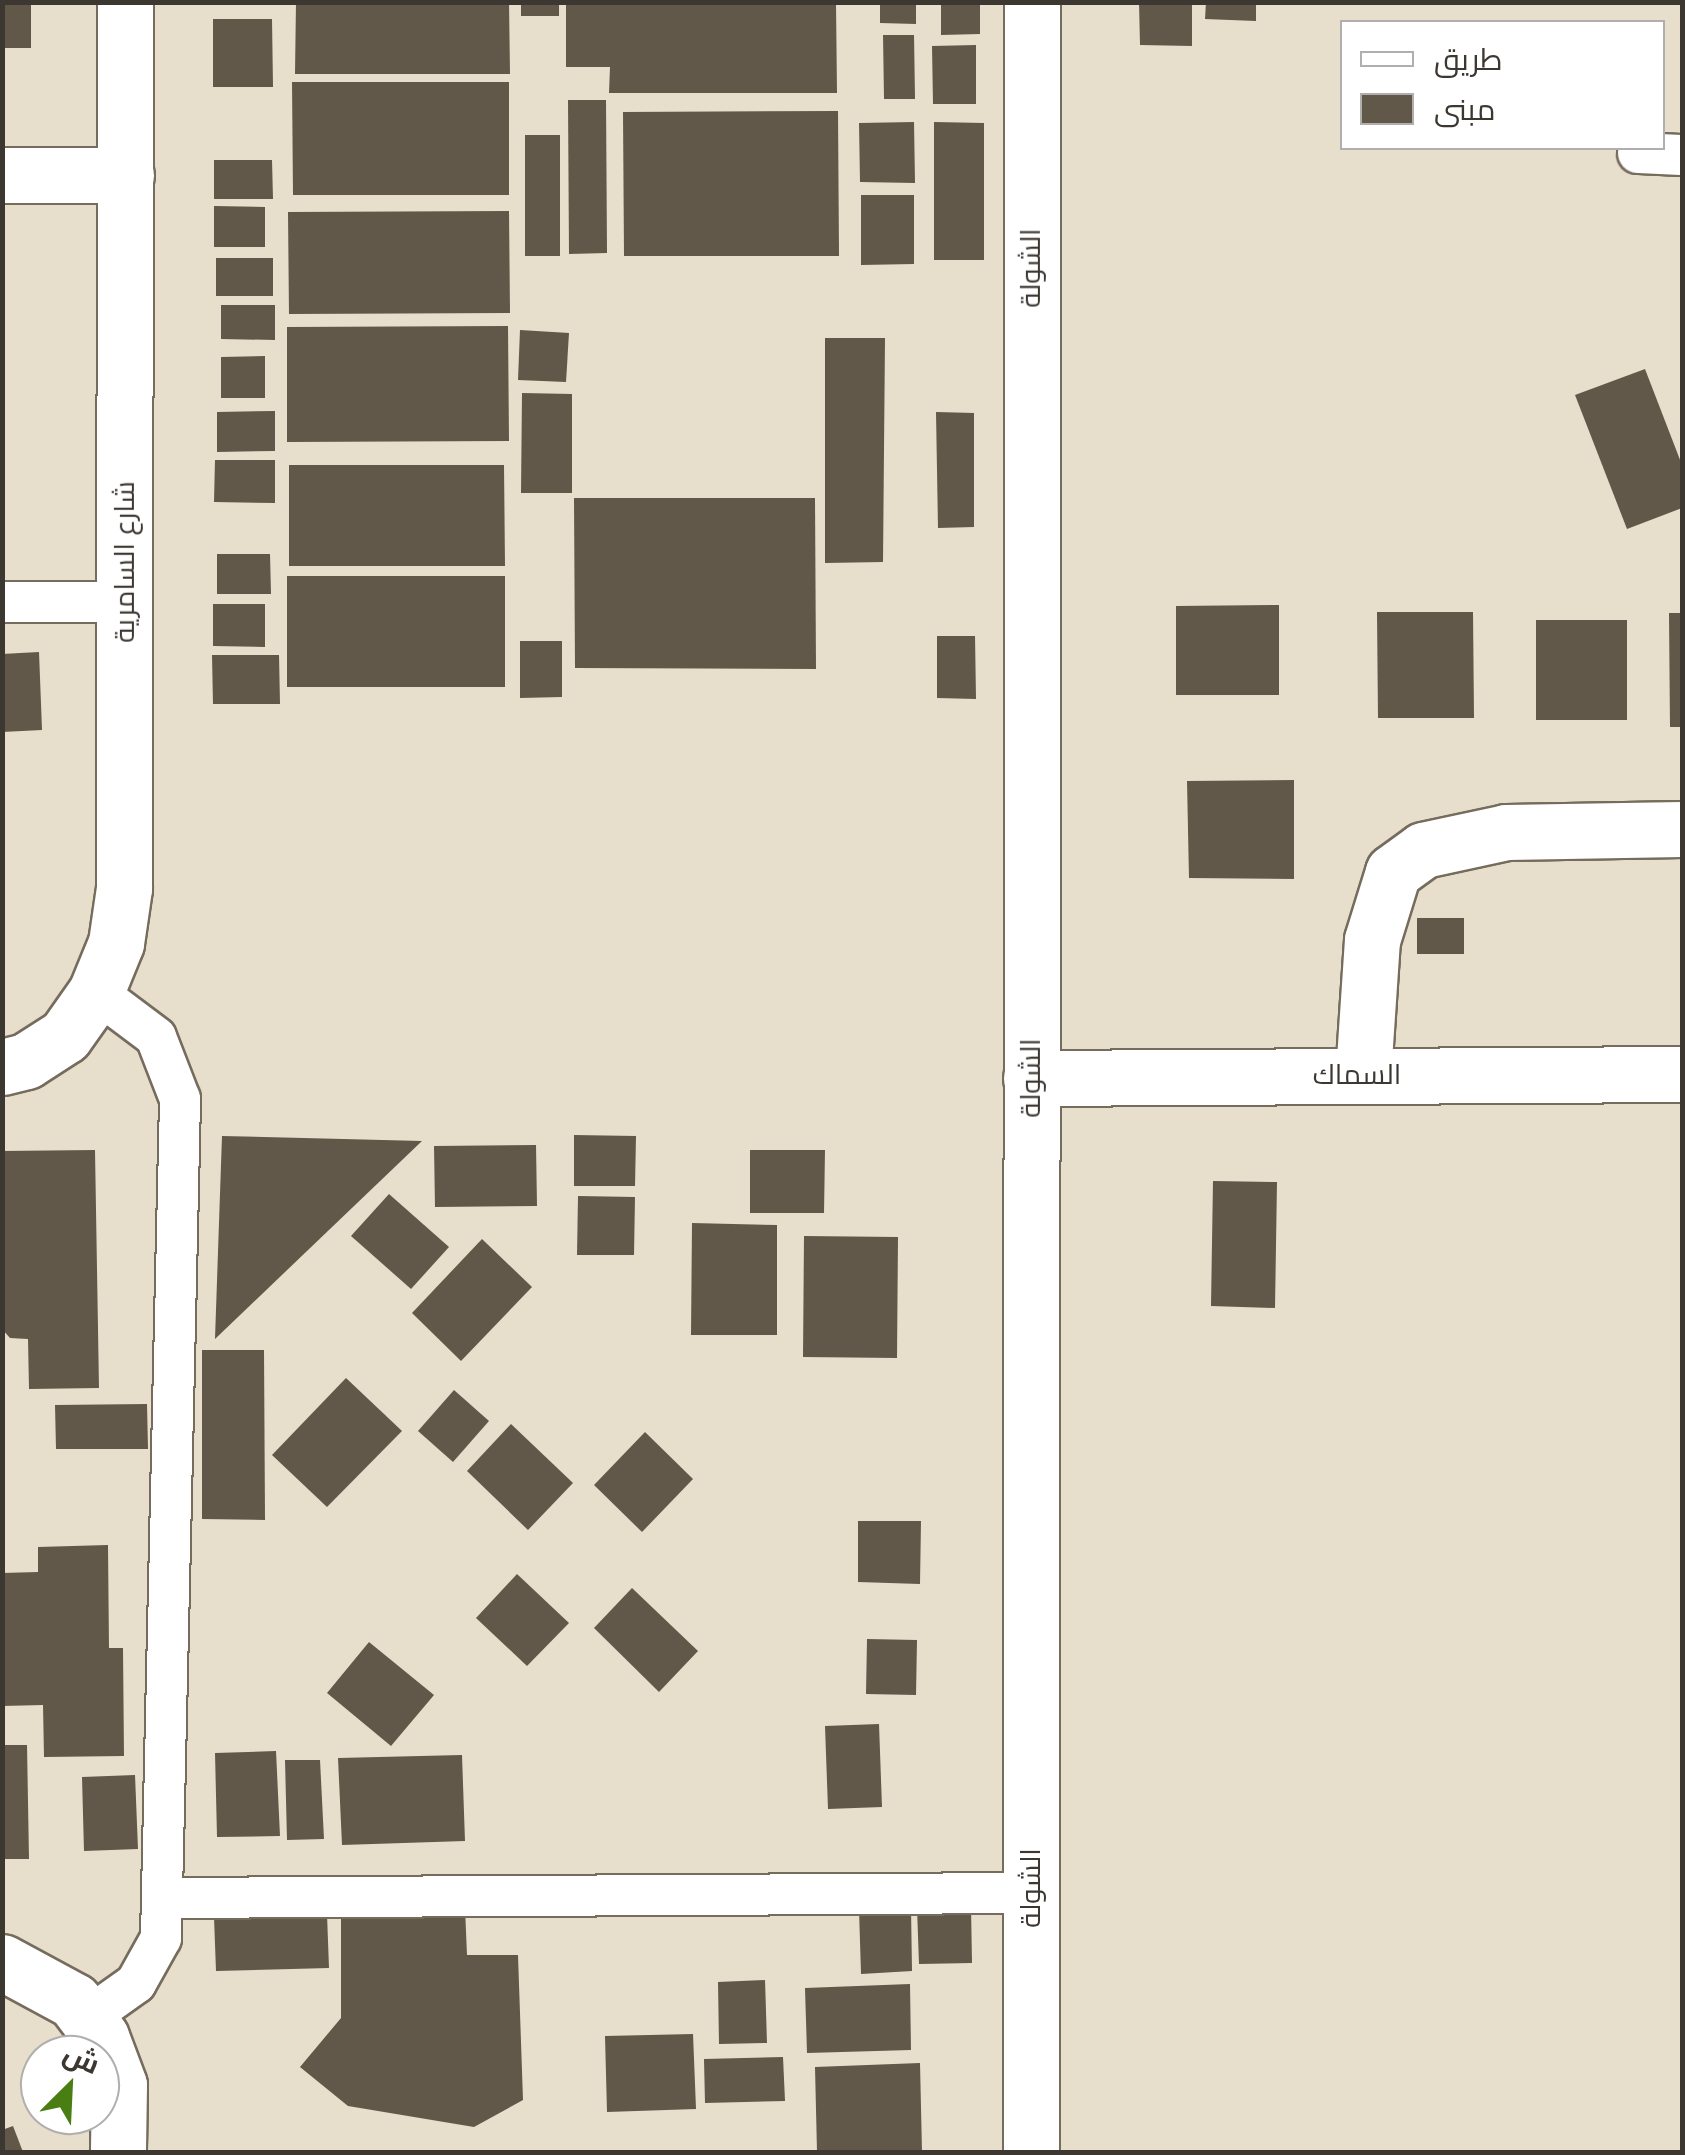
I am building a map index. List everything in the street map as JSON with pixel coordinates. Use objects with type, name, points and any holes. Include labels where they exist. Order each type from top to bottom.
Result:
[{"type":"street","name":"شارع السامرية","points":[[2,1066],[26,1061],[65,1036],[96,992],[116,943],[124,888],[125,2]]},
{"type":"street","name":"الشولة","points":[[1031,2152],[1032,2]]},
{"type":"street","points":[[2,175],[126,175]]},
{"type":"street","points":[[1363,1075],[1372,940],[1392,872],[1423,850],[1506,832],[1682,829]]},
{"type":"street","name":"السماك","points":[[1031,1078],[1682,1074]]},
{"type":"street","points":[[2,1962],[34,1974],[86,2018],[120,2085],[118,2152]]},
{"type":"lane","points":[[1638,153],[1682,155]]},
{"type":"lane","points":[[2,602],[124,602]]},
{"type":"lane","points":[[86,2018],[136,1983],[161,1938],[180,1100],[156,1037],[96,992]]},
{"type":"lane","points":[[163,1898],[1030,1893]]},
{"type":"building","points":[[2,2],[31,2],[31,48],[2,48]]},
{"type":"building","points":[[296,2],[509,2],[510,74],[295,74]]},
{"type":"building","points":[[521,2],[559,2],[559,16],[521,16]]},
{"type":"building","points":[[880,2],[916,2],[916,24],[880,23]]},
{"type":"building","points":[[941,2],[980,2],[980,34],[941,35]]},
{"type":"building","points":[[1139,2],[1192,2],[1192,46],[1140,45]]},
{"type":"building","points":[[1206,2],[1256,2],[1256,21],[1205,19]]},
{"type":"building","points":[[566,3],[836,3],[837,93],[609,93],[610,67],[566,67]]},
{"type":"building","points":[[213,19],[272,19],[273,87],[213,87]]},
{"type":"building","points":[[883,35],[914,35],[915,99],[884,99]]},
{"type":"building","points":[[976,45],[976,104],[933,104],[932,46]]},
{"type":"building","points":[[292,82],[509,82],[509,195],[293,195]]},
{"type":"building","points":[[568,100],[606,100],[607,253],[569,254]]},
{"type":"building","points":[[838,111],[839,256],[624,256],[623,112]]},
{"type":"building","points":[[914,122],[915,183],[860,182],[859,123]]},
{"type":"building","points":[[934,122],[984,123],[984,260],[934,260]]},
{"type":"building","points":[[525,135],[560,135],[560,256],[525,256]]},
{"type":"building","points":[[214,160],[272,160],[273,199],[214,199]]},
{"type":"building","points":[[861,195],[914,195],[914,264],[861,265]]},
{"type":"building","points":[[214,206],[265,207],[265,247],[214,247]]},
{"type":"building","points":[[509,211],[510,313],[289,314],[288,212]]},
{"type":"building","points":[[216,258],[273,258],[273,296],[216,296]]},
{"type":"building","points":[[221,305],[275,305],[275,340],[221,339]]},
{"type":"building","points":[[508,326],[509,441],[287,442],[287,327]]},
{"type":"building","points":[[520,330],[569,333],[566,382],[518,380]]},
{"type":"building","points":[[825,338],[885,338],[883,562],[825,563]]},
{"type":"building","points":[[265,356],[265,398],[221,398],[221,357]]},
{"type":"building","points":[[1645,369],[1682,465],[1682,508],[1627,529],[1575,395]]},
{"type":"building","points":[[522,393],[572,394],[572,493],[521,493]]},
{"type":"building","points":[[275,411],[275,451],[217,452],[217,412]]},
{"type":"building","points":[[936,412],[974,413],[974,527],[938,528]]},
{"type":"building","points":[[215,460],[275,460],[275,503],[214,502]]},
{"type":"building","points":[[289,465],[504,465],[505,566],[289,566]]},
{"type":"building","points":[[574,498],[815,498],[816,669],[575,668]]},
{"type":"building","points":[[217,554],[270,554],[271,594],[217,594]]},
{"type":"building","points":[[287,576],[505,576],[505,687],[287,687]]},
{"type":"building","points":[[213,604],[265,604],[265,647],[213,646]]},
{"type":"building","points":[[1279,605],[1279,695],[1176,695],[1176,606]]},
{"type":"building","points":[[1377,612],[1473,612],[1474,718],[1378,718]]},
{"type":"building","points":[[1669,613],[1682,613],[1682,727],[1670,727]]},
{"type":"building","points":[[1536,620],[1627,620],[1627,720],[1536,720]]},
{"type":"building","points":[[937,636],[975,636],[976,699],[937,698]]},
{"type":"building","points":[[520,641],[562,641],[562,697],[520,698]]},
{"type":"building","points":[[39,652],[42,730],[2,732],[2,654]]},
{"type":"building","points":[[212,655],[279,655],[280,704],[213,704]]},
{"type":"building","points":[[1294,780],[1294,879],[1189,878],[1187,781]]},
{"type":"building","points":[[1417,918],[1464,918],[1464,954],[1417,954]]},
{"type":"building","points":[[574,1135],[636,1136],[635,1186],[574,1186]]},
{"type":"building","points":[[222,1136],[422,1141],[215,1339]]},
{"type":"building","points":[[536,1145],[537,1206],[435,1207],[434,1146]]},
{"type":"building","points":[[95,1150],[99,1388],[29,1389],[28,1339],[10,1338],[2,1329],[2,1151]]},
{"type":"building","points":[[750,1150],[825,1150],[824,1213],[750,1213]]},
{"type":"building","points":[[1213,1181],[1277,1182],[1275,1308],[1211,1306]]},
{"type":"building","points":[[389,1194],[449,1247],[411,1289],[351,1236]]},
{"type":"building","points":[[578,1196],[635,1197],[634,1255],[577,1255]]},
{"type":"building","points":[[692,1223],[777,1225],[777,1335],[691,1335]]},
{"type":"building","points":[[804,1236],[898,1237],[897,1358],[803,1357]]},
{"type":"building","points":[[482,1239],[532,1287],[461,1361],[412,1313]]},
{"type":"building","points":[[202,1350],[264,1350],[265,1520],[202,1519]]},
{"type":"building","points":[[346,1378],[402,1431],[327,1507],[272,1455]]},
{"type":"building","points":[[454,1390],[489,1421],[453,1462],[418,1431]]},
{"type":"building","points":[[147,1404],[148,1449],[56,1449],[55,1405]]},
{"type":"building","points":[[511,1424],[573,1483],[528,1530],[467,1471]]},
{"type":"building","points":[[645,1432],[693,1479],[642,1532],[594,1485]]},
{"type":"building","points":[[858,1521],[921,1521],[920,1584],[858,1582]]},
{"type":"building","points":[[108,1545],[109,1648],[123,1648],[124,1756],[44,1757],[43,1705],[2,1706],[2,1573],[38,1572],[38,1547]]},
{"type":"building","points":[[517,1574],[569,1623],[527,1666],[476,1618]]},
{"type":"building","points":[[632,1588],[698,1651],[659,1692],[594,1628]]},
{"type":"building","points":[[867,1639],[917,1640],[916,1695],[866,1694]]},
{"type":"building","points":[[369,1642],[434,1695],[391,1746],[327,1693]]},
{"type":"building","points":[[879,1724],[882,1807],[828,1809],[825,1726]]},
{"type":"building","points":[[2,1745],[27,1745],[29,1859],[2,1859]]},
{"type":"building","points":[[276,1751],[280,1836],[217,1837],[215,1753]]},
{"type":"building","points":[[462,1755],[465,1841],[342,1845],[338,1758]]},
{"type":"building","points":[[285,1760],[320,1760],[324,1839],[287,1840]]},
{"type":"building","points":[[135,1775],[138,1849],[84,1851],[82,1777]]},
{"type":"building","points":[[971,1907],[972,1963],[919,1964],[917,1908]]},
{"type":"building","points":[[465,1908],[467,1955],[518,1955],[523,2100],[474,2127],[348,2106],[300,2067],[341,2018],[341,1911]]},
{"type":"building","points":[[911,1908],[912,1971],[861,1974],[859,1909]]},
{"type":"building","points":[[327,1914],[329,1968],[216,1971],[214,1917]]},
{"type":"building","points":[[765,1980],[767,2043],[719,2044],[718,1982]]},
{"type":"building","points":[[910,1984],[911,2050],[807,2053],[805,1988]]},
{"type":"building","points":[[693,2034],[696,2109],[607,2112],[605,2036]]},
{"type":"building","points":[[783,2057],[785,2101],[705,2103],[704,2059]]},
{"type":"building","points":[[920,2063],[922,2152],[817,2152],[815,2067]]},
{"type":"building","points":[[13,2126],[23,2152],[2,2152],[2,2130]]}]
